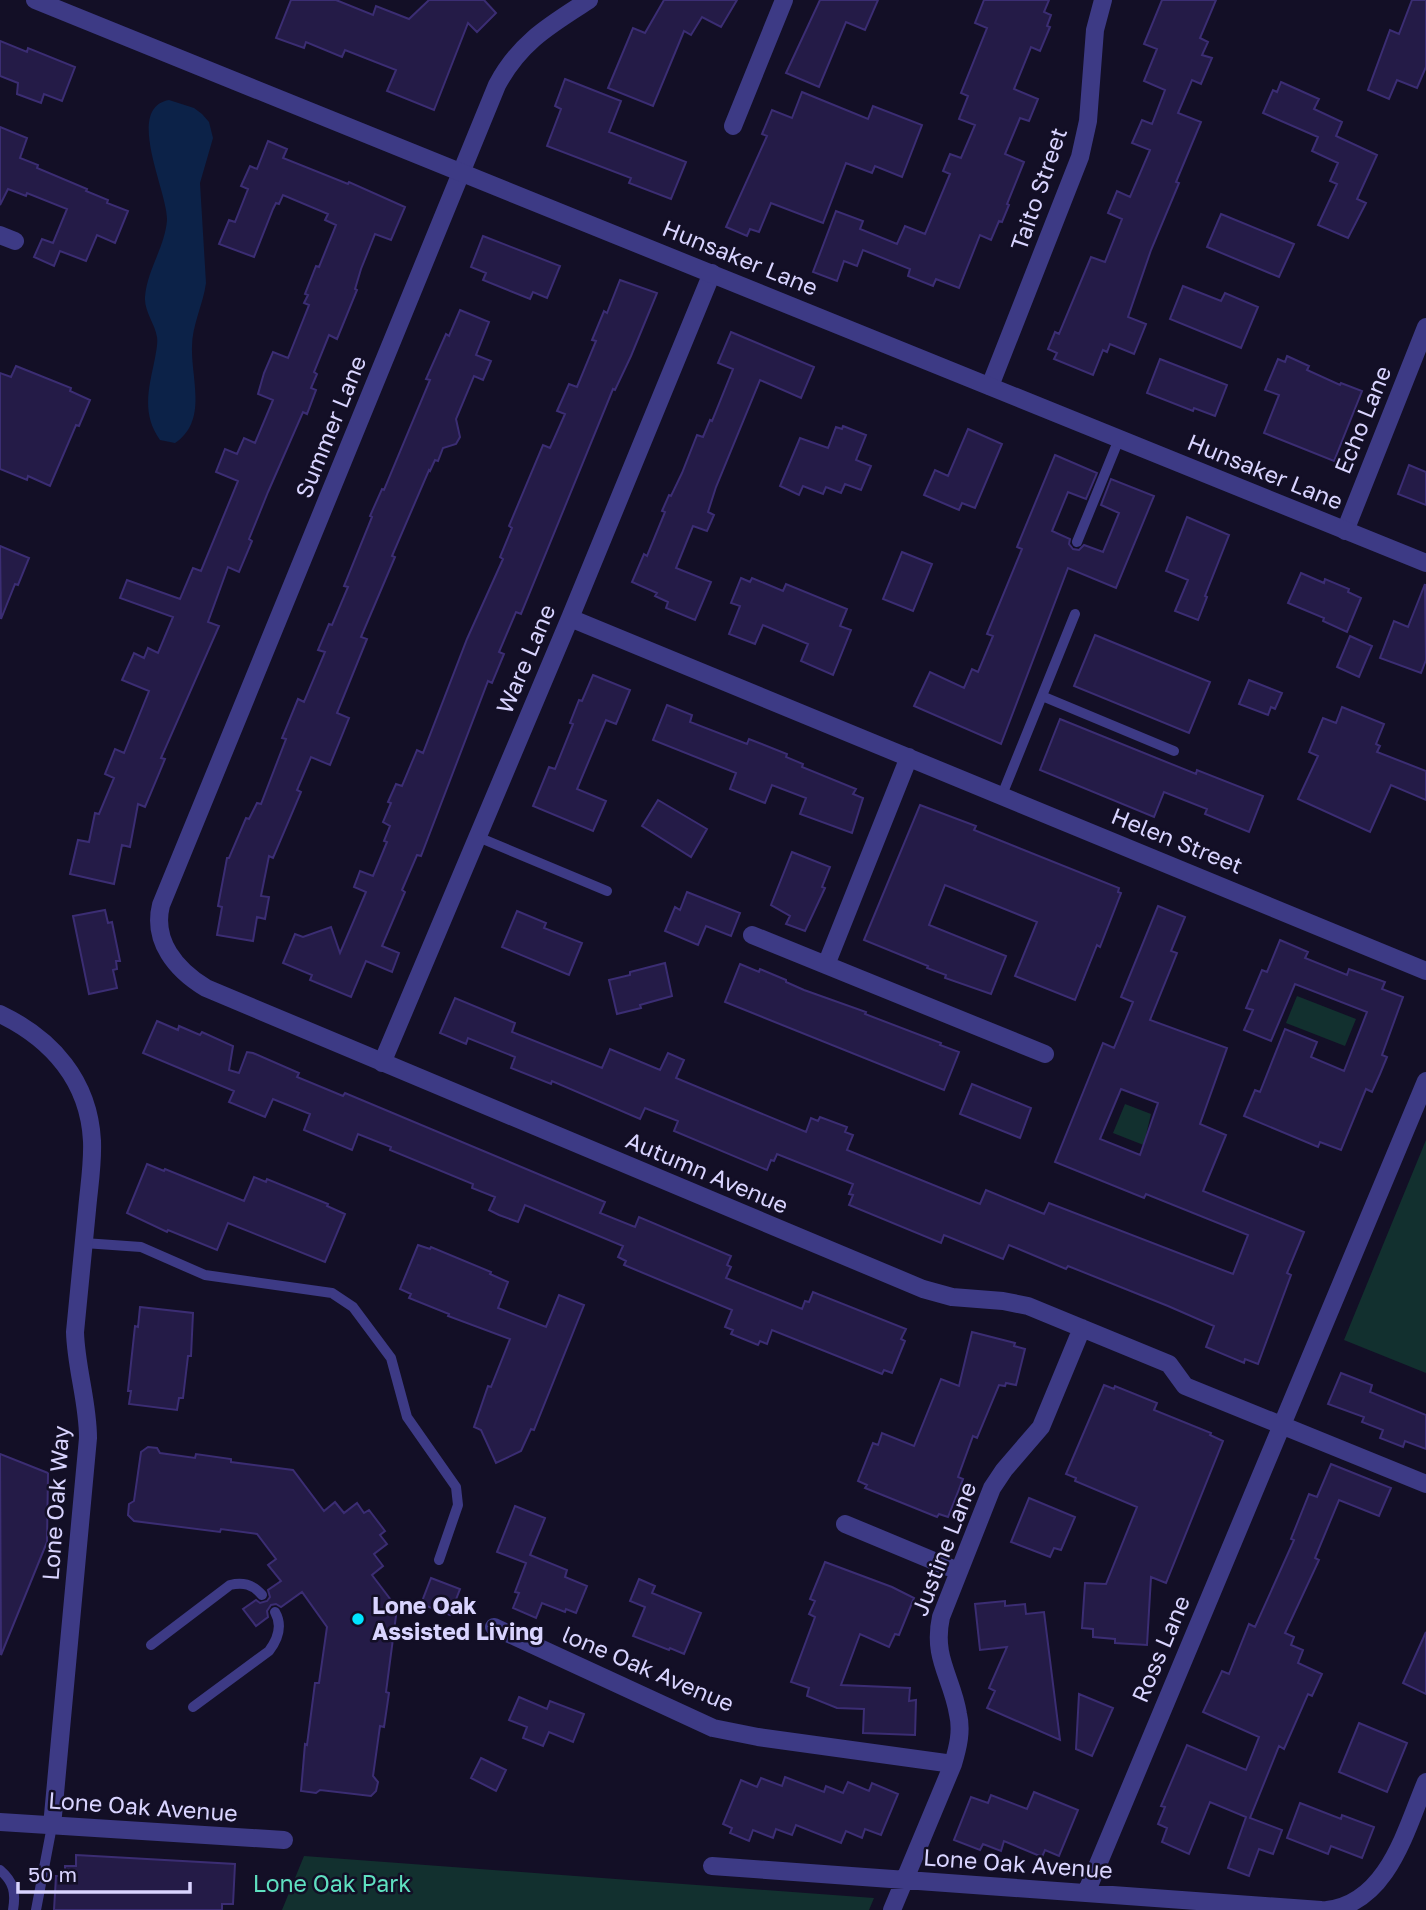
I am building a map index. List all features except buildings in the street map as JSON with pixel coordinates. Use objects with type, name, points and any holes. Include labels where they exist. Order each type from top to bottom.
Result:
[{"type":"street","name":"Hunsaker Lane","points":[[35,0],[1426,563]]},
{"type":"street","name":"Summer Lane","points":[[161,905],[497,85],[515,56],[541,31],[589,0]]},
{"type":"street","points":[[733,125],[784,0]]},
{"type":"street","name":"Taito Street","points":[[990,386],[1080,157],[1088,121],[1095,30],[1103,0]]},
{"type":"street","name":"Ware Lane","points":[[382,1063],[712,273]]},
{"type":"street","name":"Echo Lane","points":[[1345,531],[1426,327]]},
{"type":"street","name":"Helen Street","points":[[570,618],[1426,971]]},
{"type":"street","points":[[826,965],[909,757]]},
{"type":"street","name":"Autumn Avenue","points":[[161,905],[159,922],[163,943],[179,968],[196,982],[382,1063],[923,1289],[952,1297],[1015,1302],[1082,1328],[1169,1364],[1185,1386],[1282,1425]]},
{"type":"street","points":[[751,935],[1045,1054]]},
{"type":"street","name":"Lone Oak Way","points":[[0,1014],[27,1029],[53,1049],[70,1071],[83,1099],[92,1142],[75,1332],[87,1412],[88,1438],[52,1826]]},
{"type":"street","name":"Ross Lane","points":[[1086,1893],[1426,1081]]},
{"type":"street","name":"Justine Lane","points":[[904,1881],[953,1764],[959,1738],[958,1714],[941,1663],[937,1640],[941,1617],[997,1479],[1041,1427],[1082,1328]]},
{"type":"street","points":[[1282,1425],[1426,1484]]},
{"type":"street","points":[[845,1524],[958,1571]]},
{"type":"street","name":"lone Oak Avenue","points":[[494,1628],[713,1728],[758,1737],[953,1764]]},
{"type":"street","points":[[1327,1910],[1348,1905],[1385,1873],[1397,1852],[1426,1782]]},
{"type":"street","name":"Lone Oak Avenue","points":[[0,1822],[284,1840]]},
{"type":"street","name":"Lone Oak Avenue","points":[[712,1866],[1321,1910]]},
{"type":"street","points":[[892,1910],[904,1881]]},
{"type":"lane","points":[[1077,542],[1119,439]]},
{"type":"lane","points":[[1002,795],[1075,614]]},
{"type":"lane","points":[[1042,696],[1174,751]]},
{"type":"lane","points":[[478,837],[607,891]]},
{"type":"lane","points":[[84,1243],[141,1247],[205,1275],[332,1293],[353,1307],[391,1358],[407,1417],[456,1487],[458,1505],[439,1560]]},
{"type":"lane","points":[[151,1645],[230,1585],[253,1586],[262,1595]]},
{"type":"lane","points":[[193,1707],[270,1651],[280,1627],[275,1612]]},
{"type":"lane","points":[[36,1910],[52,1826]]},
{"type":"lane","points":[[0,1870],[10,1880],[15,1891],[13,1910]]},
{"type":"green space","points":[[1297,996],[1356,1019],[1345,1046],[1286,1023]]},
{"type":"green space","points":[[1125,1104],[1151,1114],[1146,1135],[1169,1145],[1174,1157],[1113,1133]]},
{"type":"green space","points":[[1426,1140],[1426,1373],[1344,1340]]},
{"type":"green space","name":"Lone Oak Park","points":[[304,1856],[874,1898],[869,1910],[282,1910]]},
{"type":"water","points":[[169,100],[194,108],[202,114],[209,122],[213,138],[200,183],[206,283],[192,339],[195,411],[185,434],[175,443],[160,440],[150,420],[148,400],[157,340],[145,297],[167,220],[149,134],[150,118],[156,106]]},
{"type":"place","name":"Lone Oak Assisted Living","points":[[358,1619]]}]
